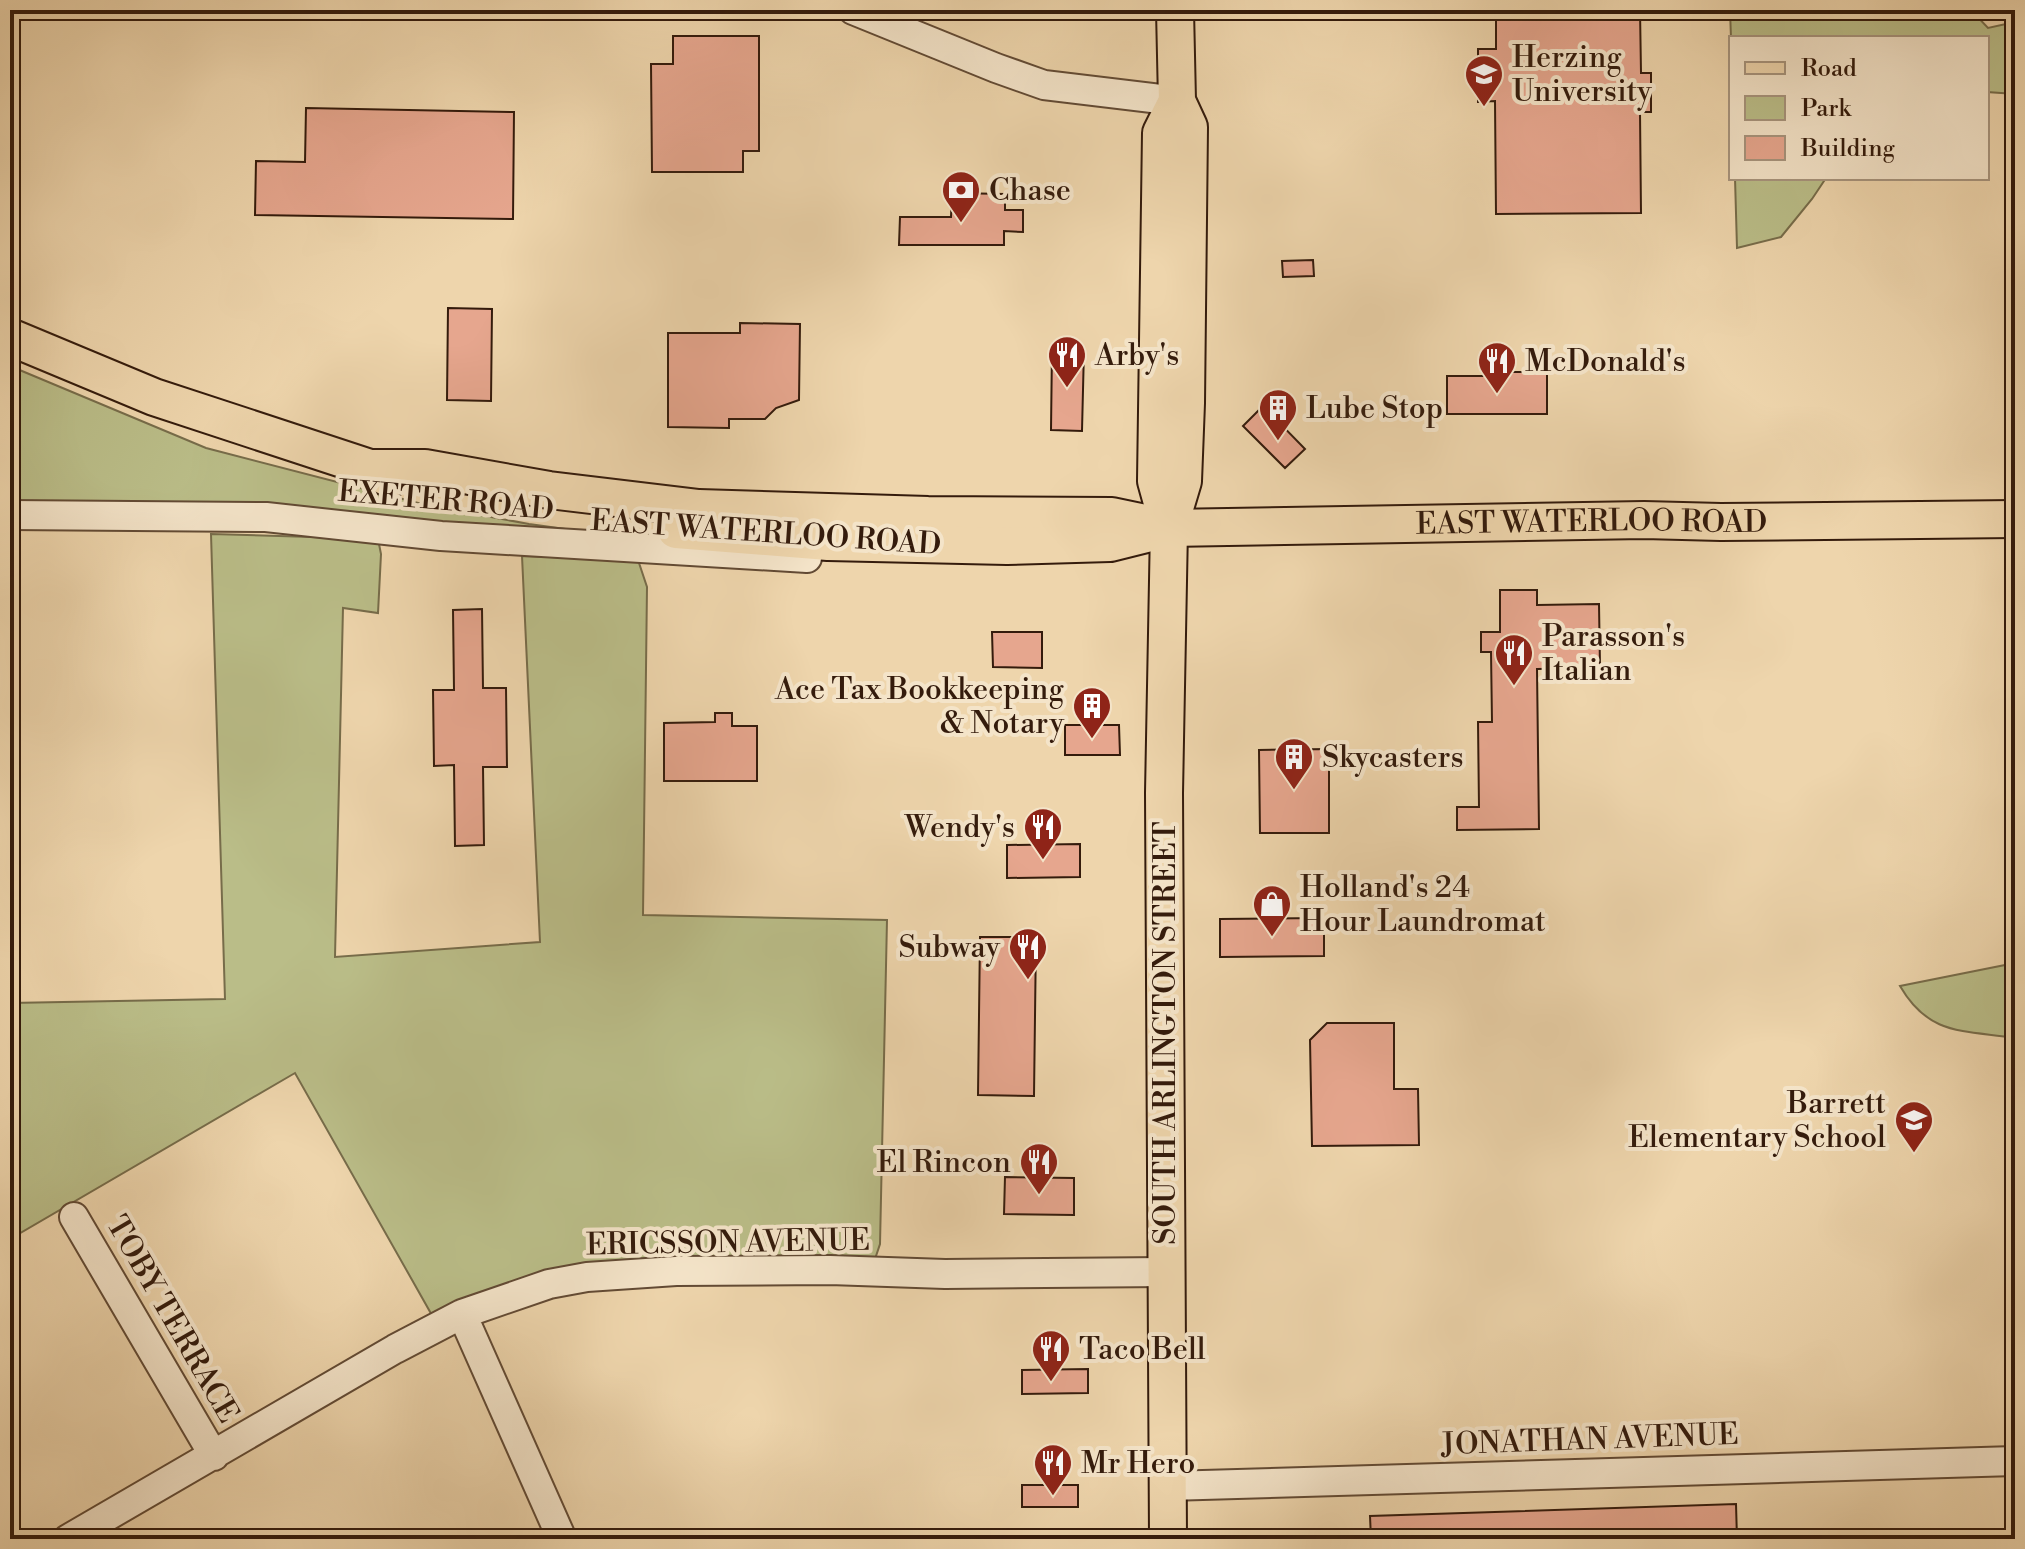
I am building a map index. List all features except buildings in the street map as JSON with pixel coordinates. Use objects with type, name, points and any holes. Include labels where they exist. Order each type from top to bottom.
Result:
[{"type":"main road","name":"SOUTH ARLINGTON STREET","points":[[1168,1539],[1164,793],[1169,528],[1183,481],[1189,127],[1177,101],[1175,10]]},
{"type":"main road","name":"EAST WATERLOO ROAD","points":[[10,337],[154,397],[370,468],[404,487],[560,516],[673,530],[954,546],[1110,543],[1169,528]]},
{"type":"main road","name":"EAST WATERLOO ROAD","points":[[370,468],[425,468],[549,490],[699,508],[928,515],[1112,516],[1169,528],[1644,520],[2015,519]]},
{"type":"street","points":[[853,10],[1044,85],[1177,101]]},
{"type":"street","name":"EXETER ROAD","points":[[10,515],[266,517],[457,537],[812,558],[874,543]]},
{"type":"street","name":"TOBY TERRACE","points":[[74,1217],[214,1456]]},
{"type":"street","name":"ERICSSON AVENUE","points":[[68,1539],[395,1349],[462,1314],[549,1284],[625,1272],[1166,1272]]},
{"type":"street","points":[[462,1314],[562,1539]]},
{"type":"street","name":"JONATHAN AVENUE","points":[[1168,1486],[2015,1461]]},
{"type":"green space","points":[[1730,10],[1971,10],[1988,28],[2015,22],[2015,94],[1989,92],[1989,36],[1731,36]]},
{"type":"green space","points":[[1735,180],[1825,180],[1781,237],[1737,248]]},
{"type":"green space","points":[[10,366],[206,448],[426,505],[529,524],[652,541],[10,508]]},
{"type":"green space","points":[[211,534],[378,539],[381,554],[378,613],[343,608],[335,957],[540,942],[522,556],[638,560],[647,587],[643,915],[887,920],[880,1244],[874,1262],[703,1261],[433,1317],[295,1073],[10,1239],[10,1003],[225,999]]},
{"type":"green space","points":[[2015,963],[2015,1038],[1963,1031],[1935,1022],[1911,1002],[1900,986]]},
{"type":"place","name":"Herzing University","points":[[1484,108]]},
{"type":"place","name":"Chase","points":[[961,224]]},
{"type":"place","name":"Arby's","points":[[1067,389]]},
{"type":"place","name":"McDonald's","points":[[1497,395]]},
{"type":"place","name":"Lube Stop","points":[[1278,442]]},
{"type":"place","name":"Parasson's Italian","points":[[1514,687]]},
{"type":"place","name":"Ace Tax Bookkeeping & Notary","points":[[1092,740]]},
{"type":"place","name":"Skycasters","points":[[1294,791]]},
{"type":"place","name":"Wendy's","points":[[1043,861]]},
{"type":"place","name":"Holland's 24 Hour Laundromat","points":[[1272,938]]},
{"type":"place","name":"Subway","points":[[1028,981]]},
{"type":"place","name":"Barrett Elementary School","points":[[1914,1154]]},
{"type":"place","name":"El Rincon","points":[[1039,1196]]},
{"type":"place","name":"Taco Bell","points":[[1051,1383]]},
{"type":"place","name":"Mr Hero","points":[[1053,1497]]}]
